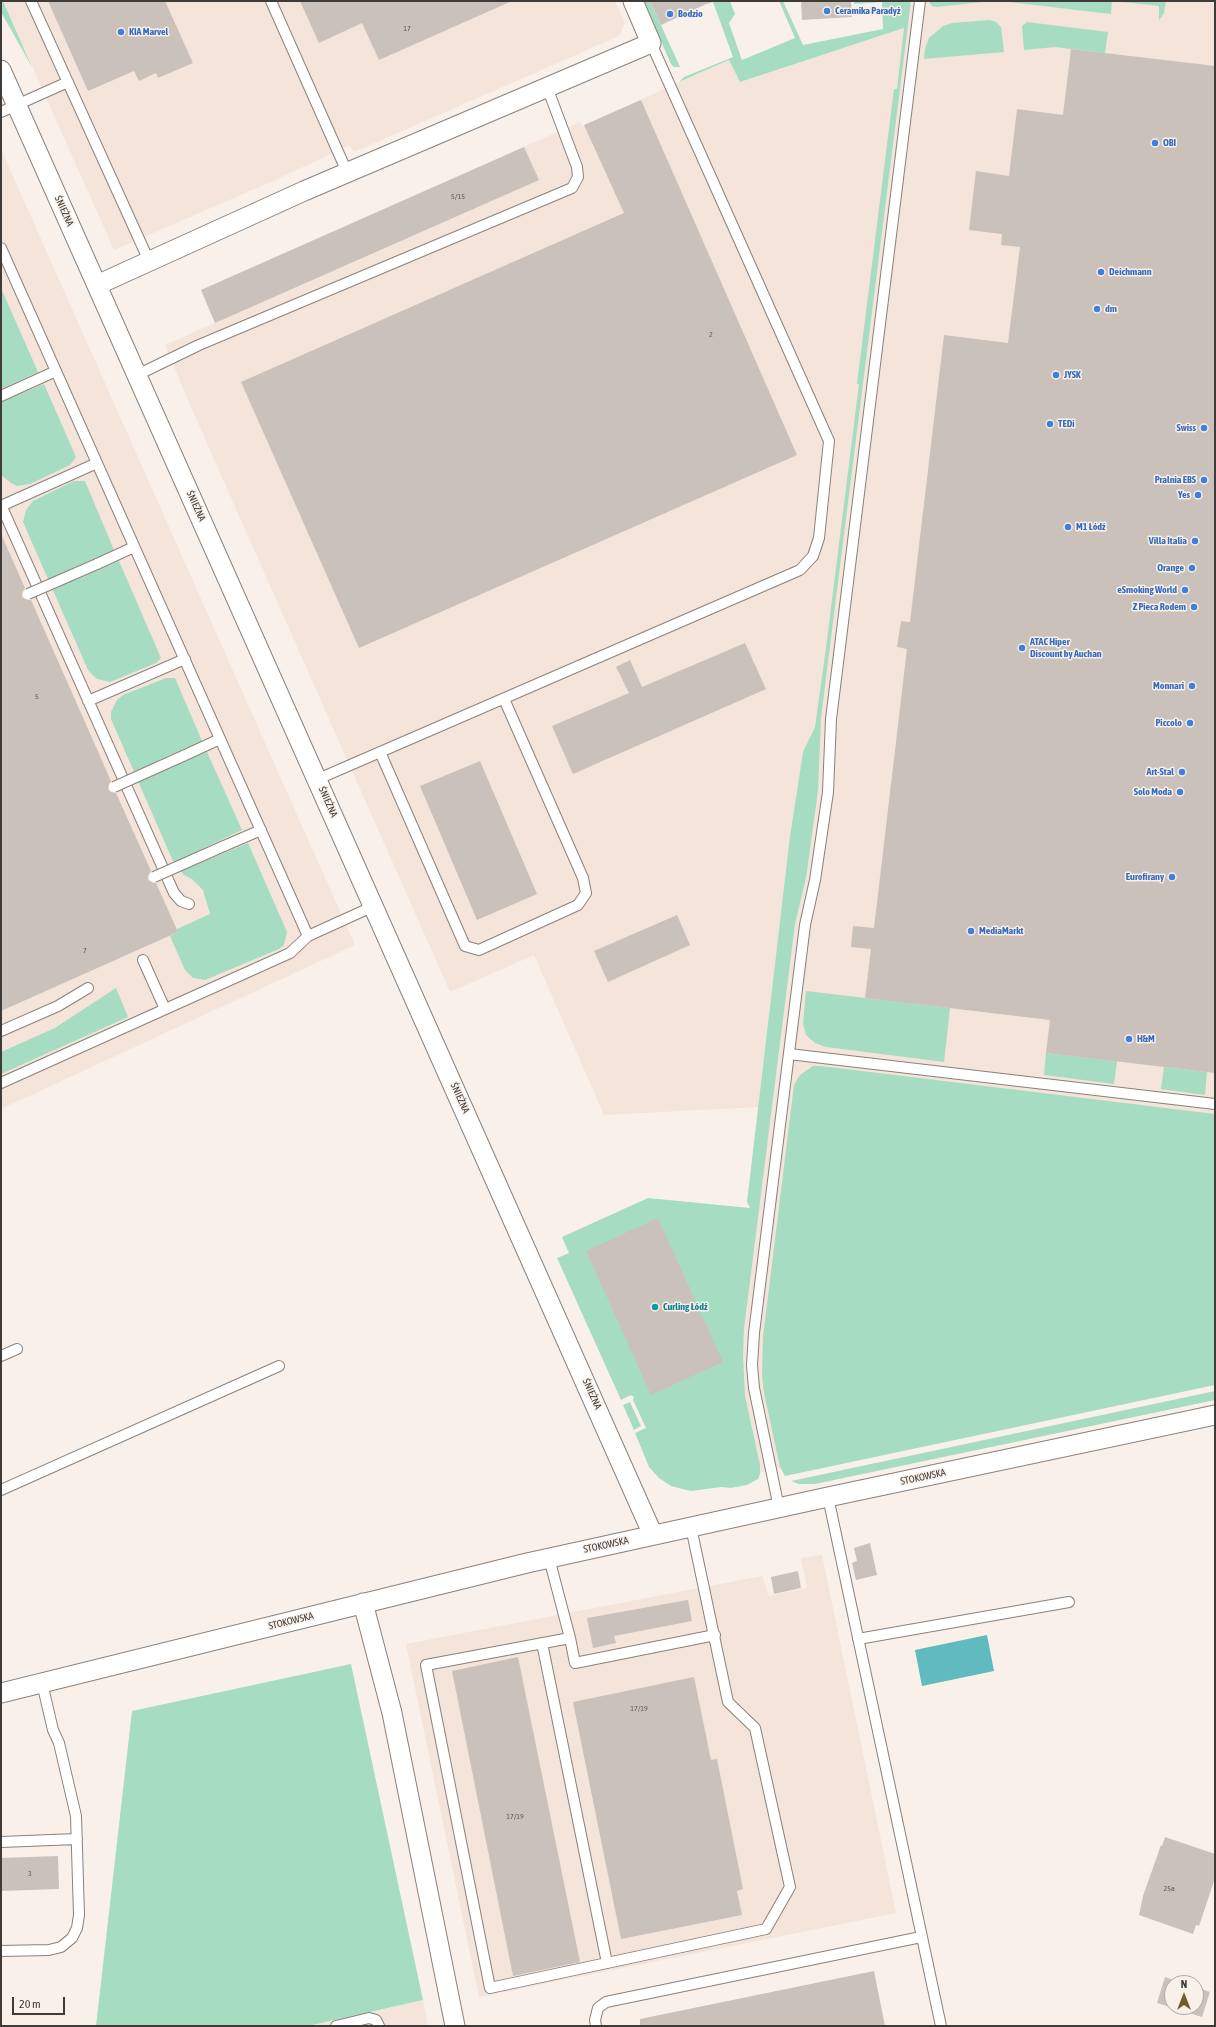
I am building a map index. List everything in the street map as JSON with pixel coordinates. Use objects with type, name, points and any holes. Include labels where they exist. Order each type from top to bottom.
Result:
[{"type":"street","points":[[97,285],[347,172],[652,42],[633,1]]},
{"type":"street","name":"ŚNIEŻNA","points":[[1,70],[9,108],[97,285],[654,1535]]},
{"type":"street","name":"STOKOWSKA","points":[[1,1694],[549,1558],[828,1497],[1215,1416]]},
{"type":"street","points":[[363,1604],[392,1713],[455,2026]]},
{"type":"lane","points":[[31,1],[149,261]]},
{"type":"lane","points":[[271,1],[347,172]]},
{"type":"lane","points":[[779,1508],[757,1411],[752,1349],[805,925],[815,880],[828,792],[831,719],[920,1]]},
{"type":"lane","points":[[318,779],[800,570],[813,556],[820,538],[829,441],[652,42]]},
{"type":"lane","points":[[9,108],[68,82]]},
{"type":"lane","points":[[137,375],[199,345],[572,188],[578,177],[577,167],[547,87]]},
{"type":"lane","points":[[1,248],[308,936]]},
{"type":"lane","points":[[1,396],[56,371]]},
{"type":"lane","points":[[97,462],[1,506],[174,892],[180,900],[189,904]]},
{"type":"lane","points":[[28,594],[134,547]]},
{"type":"lane","points":[[88,701],[184,660]]},
{"type":"lane","points":[[380,752],[465,946],[478,950],[578,905],[586,893],[583,878],[504,698]]},
{"type":"lane","points":[[114,787],[220,739]]},
{"type":"lane","points":[[154,877],[261,830]]},
{"type":"lane","points":[[1,1083],[290,953],[308,936],[374,906]]},
{"type":"lane","points":[[142,960],[165,1009]]},
{"type":"lane","points":[[1,1031],[58,1006],[88,988]]},
{"type":"lane","points":[[789,1054],[1215,1104]]},
{"type":"lane","points":[[1,1356],[17,1349]]},
{"type":"lane","points":[[1,1490],[279,1366]]},
{"type":"lane","points":[[828,1497],[941,2026]]},
{"type":"lane","points":[[570,1638],[426,1665],[490,1988],[766,1929],[790,1886],[756,1728],[728,1702],[691,1527]]},
{"type":"lane","points":[[549,1558],[575,1663],[715,1635]]},
{"type":"lane","points":[[858,1639],[1069,1602]]},
{"type":"lane","points":[[542,1643],[607,1963]]},
{"type":"lane","points":[[1,1951],[49,1950],[61,1947],[72,1938],[77,1928],[79,1915],[77,1840],[74,1802],[42,1683]]},
{"type":"lane","points":[[1,1842],[77,1840]]},
{"type":"lane","points":[[596,2026],[595,2020],[598,2008],[606,2002],[921,1937]]},
{"type":"lane","points":[[336,2026],[369,2018],[376,2020],[379,2026]]},
{"type":"shaded area","points":[[3,1],[615,1],[625,23],[619,36],[354,152],[350,145],[273,181],[114,250]]},
{"type":"shaded area","points":[[930,1],[1215,1],[1215,1377],[749,1475],[736,1407],[803,752],[790,836],[758,1107],[604,1115],[534,955],[450,992],[190,405],[165,345],[215,323],[201,290],[580,122],[582,126],[729,60],[740,82],[904,28],[907,4]]},
{"type":"shaded area","points":[[1,149],[355,945],[1,1109]]},
{"type":"shaded area","points":[[822,1555],[896,1913],[479,1997],[406,1644],[762,1576],[769,1596],[807,1588],[801,1558]]},
{"type":"shaded area","points":[[423,2000],[428,2026],[308,2026]]},
{"type":"green space","points":[[1,1],[3,1],[32,67],[1,12]]},
{"type":"green space","points":[[643,1],[650,1],[680,67],[674,67],[671,64]]},
{"type":"green space","points":[[706,1],[730,1],[735,14],[729,23],[742,60],[795,38],[779,1],[783,1],[803,45],[883,29],[882,2],[854,4],[854,1],[911,1],[821,718],[818,791],[806,878],[795,924],[744,1329],[743,1356],[745,1396],[760,1465],[760,1474],[758,1479],[747,1485],[691,1491],[671,1486],[659,1478],[649,1467],[635,1433],[646,1428],[633,1400],[634,1397],[631,1395],[621,1400],[557,1258],[569,1253],[562,1237],[648,1198],[750,1208],[747,1202],[790,836],[803,752],[815,727],[859,384],[857,384],[894,89],[897,89],[904,28],[740,82],[729,60],[679,82],[684,77],[733,57],[713,2],[707,4]]},
{"type":"green space","points":[[928,1],[1112,1],[1111,14],[1009,2],[983,2],[936,7],[932,6]]},
{"type":"green space","points":[[1114,1],[1166,1],[1164,13],[1159,20],[1159,6]]},
{"type":"green space","points":[[990,20],[996,22],[1001,27],[1004,52],[924,59],[925,49],[929,38],[943,26],[952,23]]},
{"type":"green space","points":[[1027,22],[1108,32],[1105,53],[1055,47],[1024,50],[1022,26]]},
{"type":"green space","points":[[1,288],[38,372],[1,389]]},
{"type":"green space","points":[[44,384],[76,457],[70,465],[30,484],[17,486],[1,475],[1,402]]},
{"type":"green space","points":[[74,481],[85,481],[114,550],[73,568],[77,579],[119,561],[161,658],[156,663],[110,682],[97,679],[88,670],[23,522],[26,510],[33,501]]},
{"type":"green space","points":[[166,678],[175,678],[202,741],[159,760],[164,770],[207,752],[242,830],[200,850],[205,861],[248,843],[287,932],[284,945],[279,949],[205,980],[193,978],[185,970],[170,936],[178,932],[177,929],[210,914],[203,890],[192,879],[184,875],[172,859],[111,719],[111,712],[117,700],[123,695]]},
{"type":"green space","points":[[116,988],[128,1017],[1,1074],[1,1052],[55,1028]]},
{"type":"green space","points":[[806,991],[950,1008],[944,1062],[826,1047],[815,1043],[806,1035],[803,1024]]},
{"type":"green space","points":[[1046,1053],[1117,1061],[1114,1084],[1044,1075]]},
{"type":"green space","points":[[813,1066],[1215,1114],[1215,1385],[785,1476],[780,1467],[764,1393],[762,1375],[763,1337],[794,1085],[800,1075]]},
{"type":"green space","points":[[1164,1067],[1207,1072],[1205,1095],[1161,1089]]},
{"type":"green space","points":[[1215,1391],[1215,1400],[815,1484],[799,1484],[791,1481]]},
{"type":"green space","points":[[630,1402],[641,1426],[634,1430],[623,1405]]},
{"type":"green space","points":[[351,1664],[423,2000],[308,2026],[96,2026],[132,1711]]},
{"type":"water","points":[[987,1635],[994,1671],[922,1686],[915,1650]]},
{"type":"building","name":"KIA Marvel","points":[[48,1],[165,1],[193,63],[158,78],[156,73],[139,81],[134,71],[88,91]]},
{"type":"building","points":[[300,1],[512,1],[379,60],[362,23],[319,43]]},
{"type":"building","name":"Bodzio","points":[[650,1],[713,1],[661,25]]},
{"type":"building","name":"Ceramika Paradyż","points":[[801,1],[851,1],[852,17],[802,20]]},
{"type":"building","name":"M1 Łódź","points":[[1071,49],[1215,66],[1215,1073],[1046,1053],[1050,1020],[865,998],[871,949],[851,947],[853,926],[874,928],[907,649],[897,647],[901,621],[910,622],[944,335],[1008,343],[1020,247],[1001,245],[1002,234],[969,230],[976,171],[1009,176],[1017,109],[1063,115]]},
{"type":"building","points":[[641,100],[797,455],[359,648],[241,382],[624,213],[584,125]]},
{"type":"building","points":[[524,147],[539,180],[215,323],[201,290]]},
{"type":"building","points":[[1,534],[25,588],[22,593],[22,597],[27,600],[31,600],[111,781],[108,789],[111,792],[116,793],[151,871],[148,876],[148,880],[156,883],[178,932],[1,1011]]},
{"type":"building","points":[[745,643],[766,689],[573,774],[552,726],[629,693],[616,667],[630,660],[642,687]]},
{"type":"building","points":[[480,761],[537,894],[477,920],[420,786]]},
{"type":"building","points":[[677,915],[690,945],[608,982],[594,951]]},
{"type":"building","name":"Curling Łódź","points":[[658,1218],[723,1362],[651,1395],[586,1251]]},
{"type":"building","points":[[870,1543],[877,1575],[856,1580],[852,1563],[857,1561],[854,1548]]},
{"type":"building","points":[[798,1571],[801,1588],[774,1594],[771,1577]]},
{"type":"building","points":[[688,1600],[692,1621],[614,1636],[616,1643],[593,1648],[587,1618]]},
{"type":"building","points":[[518,1657],[580,1962],[513,1976],[452,1671]]},
{"type":"building","points":[[694,1677],[711,1760],[717,1759],[743,1889],[737,1891],[742,1915],[621,1939],[573,1702]]},
{"type":"building","points":[[1165,1837],[1215,1854],[1215,1878],[1199,1926],[1196,1925],[1193,1934],[1139,1915],[1143,1896]]},
{"type":"building","points":[[58,1856],[59,1889],[1,1891],[1,1858]]},
{"type":"building","points":[[874,1971],[885,2026],[640,2026],[640,2019]]},
{"type":"building","points":[[1164,1980],[1164,2005],[1157,2003]]},
{"type":"building","points":[[1204,1990],[1210,1992],[1204,2011]]},
{"type":"place","name":"Ceramika Paradyż","points":[[827,11]]},
{"type":"place","name":"Bodzio","points":[[670,14]]},
{"type":"place","name":"KIA Marvel","points":[[121,32]]},
{"type":"place","name":"OBI","points":[[1155,143]]},
{"type":"place","name":"Deichmann","points":[[1101,272]]},
{"type":"place","name":"dm","points":[[1097,309]]},
{"type":"place","name":"JYSK","points":[[1056,375]]},
{"type":"place","name":"TEDi","points":[[1050,424]]},
{"type":"place","name":"Swiss","points":[[1204,428]]},
{"type":"place","name":"Pralnia EBS","points":[[1204,480]]},
{"type":"place","name":"Yes","points":[[1198,495]]},
{"type":"place","name":"M1 Łódź","points":[[1068,527]]},
{"type":"place","name":"Villa Italia","points":[[1195,541]]},
{"type":"place","name":"Orange","points":[[1192,568]]},
{"type":"place","name":"eSmoking World","points":[[1185,590]]},
{"type":"place","name":"Z Pieca Rodem","points":[[1194,607]]},
{"type":"place","name":"ATAC Hiper Discount by Auchan","points":[[1022,648]]},
{"type":"place","name":"Monnari","points":[[1192,686]]},
{"type":"place","name":"Piccolo","points":[[1190,723]]},
{"type":"place","name":"Art-Stal","points":[[1182,772]]},
{"type":"place","name":"Solo Moda","points":[[1180,792]]},
{"type":"place","name":"Eurofirany","points":[[1172,877]]},
{"type":"place","name":"MediaMarkt","points":[[971,931]]},
{"type":"place","name":"H&M","points":[[1129,1039]]},
{"type":"place","name":"Curling Łódź","points":[[655,1307]]}]
